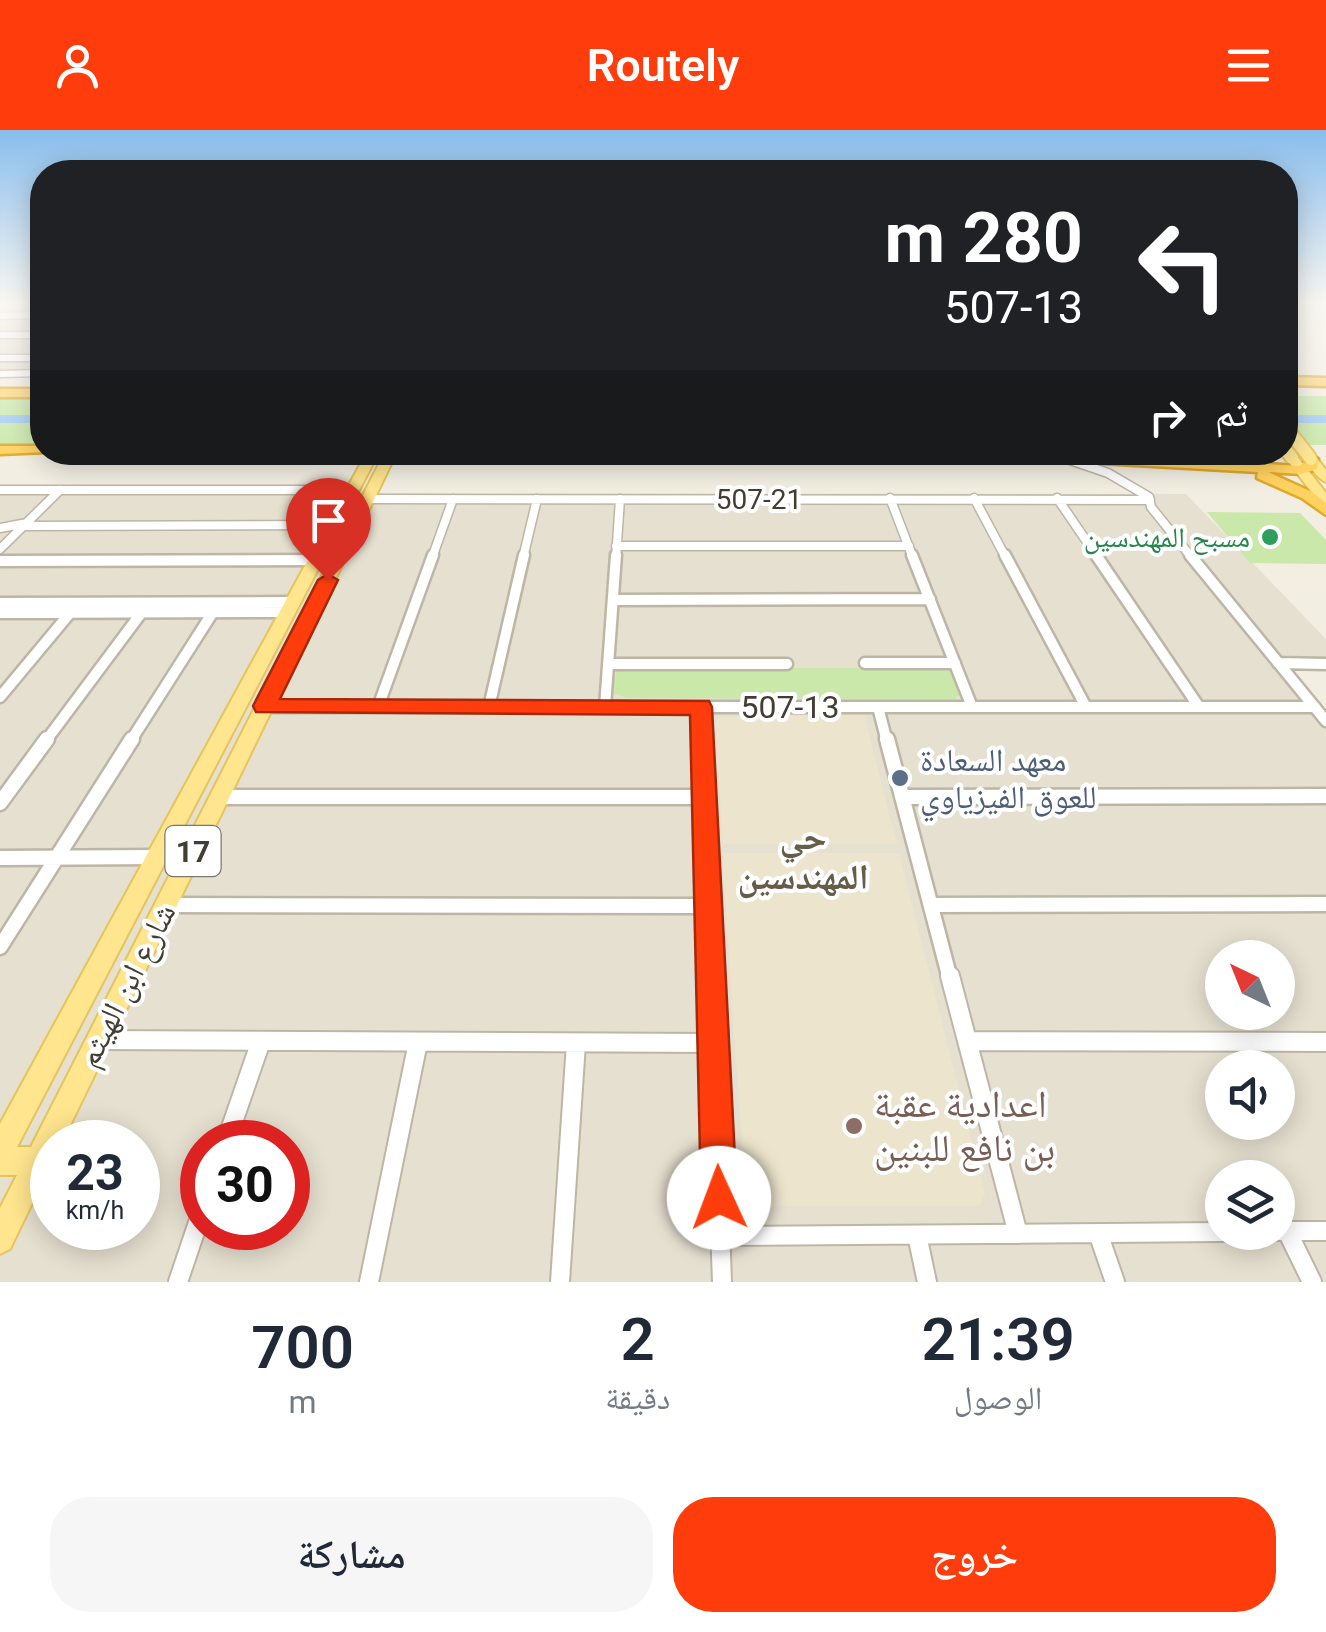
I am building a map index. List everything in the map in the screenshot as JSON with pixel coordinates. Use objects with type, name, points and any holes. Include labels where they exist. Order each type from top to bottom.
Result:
[{"type":"highway","points":[[0,392],[30,393]]},
{"type":"highway","points":[[1298,395],[1326,395]]},
{"type":"highway","points":[[0,450],[30,450]]},
{"type":"highway","points":[[1188,465],[1266,465]]},
{"type":"highway","points":[[1221,467],[1285,484],[1326,506]]},
{"type":"main road","points":[[1310,463],[1326,506]]},
{"type":"main road","name":"شارع ابن الهيثم","points":[[58,1120],[220,797],[351,509],[375,465]]},
{"type":"main road","name":"شارع ابن الهيثم","points":[[0,1151],[316,560],[351,509]]},
{"type":"main road","points":[[0,1161],[30,1161]]},
{"type":"main road","name":"شارع ابن الهيثم","points":[[0,1239],[30,1177]]},
{"type":"street","points":[[0,358],[30,358]]},
{"type":"street","points":[[0,374],[30,373]]},
{"type":"street","points":[[1085,465],[1108,473],[1150,500],[1326,720]]},
{"type":"street","points":[[1108,465],[1108,473]]},
{"type":"street","points":[[1126,486],[1126,500]]},
{"type":"street","points":[[0,490],[60,490],[351,509]]},
{"type":"street","points":[[0,549],[60,490]]},
{"type":"street","points":[[890,498],[972,707]]},
{"type":"street","points":[[974,498],[1086,707]]},
{"type":"street","points":[[1056,498],[1198,707]]},
{"type":"street","points":[[378,706],[453,499]]},
{"type":"street","name":"507-21","points":[[351,509],[453,499],[1150,500]]},
{"type":"street","points":[[489,707],[536,499]]},
{"type":"street","points":[[605,707],[620,499]]},
{"type":"street","points":[[0,528],[351,509]]},
{"type":"street","points":[[616,546],[909,546]]},
{"type":"street","points":[[0,561],[316,560]]},
{"type":"street","points":[[613,600],[930,599]]},
{"type":"street","points":[[0,602],[291,607]]},
{"type":"street","points":[[0,612],[213,612],[291,607]]},
{"type":"street","points":[[0,803],[142,612]]},
{"type":"street","points":[[0,947],[213,612]]},
{"type":"street","points":[[0,697],[70,613]]},
{"type":"street","points":[[865,664],[955,662]]},
{"type":"street","points":[[608,664],[786,664]]},
{"type":"street","points":[[1278,664],[1326,664]]},
{"type":"street","name":"507-13","points":[[264,706],[1314,707]]},
{"type":"street","points":[[701,707],[722,1282]]},
{"type":"street","points":[[878,707],[1018,1234]]},
{"type":"street","points":[[902,797],[1326,796]]},
{"type":"street","points":[[220,797],[704,797]]},
{"type":"street","points":[[0,858],[157,857]]},
{"type":"street","points":[[932,905],[1326,904]]},
{"type":"street","points":[[166,905],[708,906]]},
{"type":"street","points":[[97,1040],[713,1043]]},
{"type":"street","points":[[968,1041],[1326,1042]]},
{"type":"street","points":[[234,1120],[261,1042]]},
{"type":"street","points":[[368,1282],[418,1042]]},
{"type":"street","points":[[560,1282],[576,1042]]},
{"type":"street","points":[[1295,1231],[1326,1231]]},
{"type":"street","points":[[720,1236],[1205,1232]]},
{"type":"street","points":[[1098,1233],[1115,1282]]},
{"type":"street","points":[[918,1234],[927,1282]]},
{"type":"street","points":[[178,1282],[189,1250]]},
{"type":"street","points":[[1293,1250],[1312,1282]]},
{"type":"shaded area","points":[[0,356],[30,356],[30,373],[0,373]]},
{"type":"shaded area","points":[[0,493],[1186,494],[1326,639],[1326,657],[1273,658],[1326,724],[1326,1282],[0,1282]]},
{"type":"shaded area","points":[[864,715],[897,844],[723,844],[715,722],[719,717]]},
{"type":"shaded area","points":[[722,853],[899,853],[985,1194],[979,1206],[758,1206],[745,1191]]},
{"type":"green space","points":[[1298,396],[1326,396],[1326,445],[1308,445],[1298,432]]},
{"type":"green space","points":[[0,397],[30,397],[30,445],[0,445]]},
{"type":"green space","points":[[1207,512],[1300,513],[1326,540],[1326,564],[1250,563]]},
{"type":"green space","points":[[945,668],[951,671],[961,694],[954,699],[627,698],[613,693],[616,671]]},
{"type":"waterway","points":[[0,419],[30,419]]},
{"type":"waterway","points":[[1298,419],[1326,419]]},
{"type":"place","name":"مسبح المهندسين","points":[[1270,537]]},
{"type":"place","name":"معهد السعادة للعوق الفيزياوي","points":[[900,778]]},
{"type":"place","name":"اعدادية عقبة بن نافع للبنين","points":[[854,1126]]},
{"type":"district","name":"حي المهندسين","points":[[803,857]]},
{"type":"route","points":[[328,580],[264,706],[701,707],[719,1198]]}]
